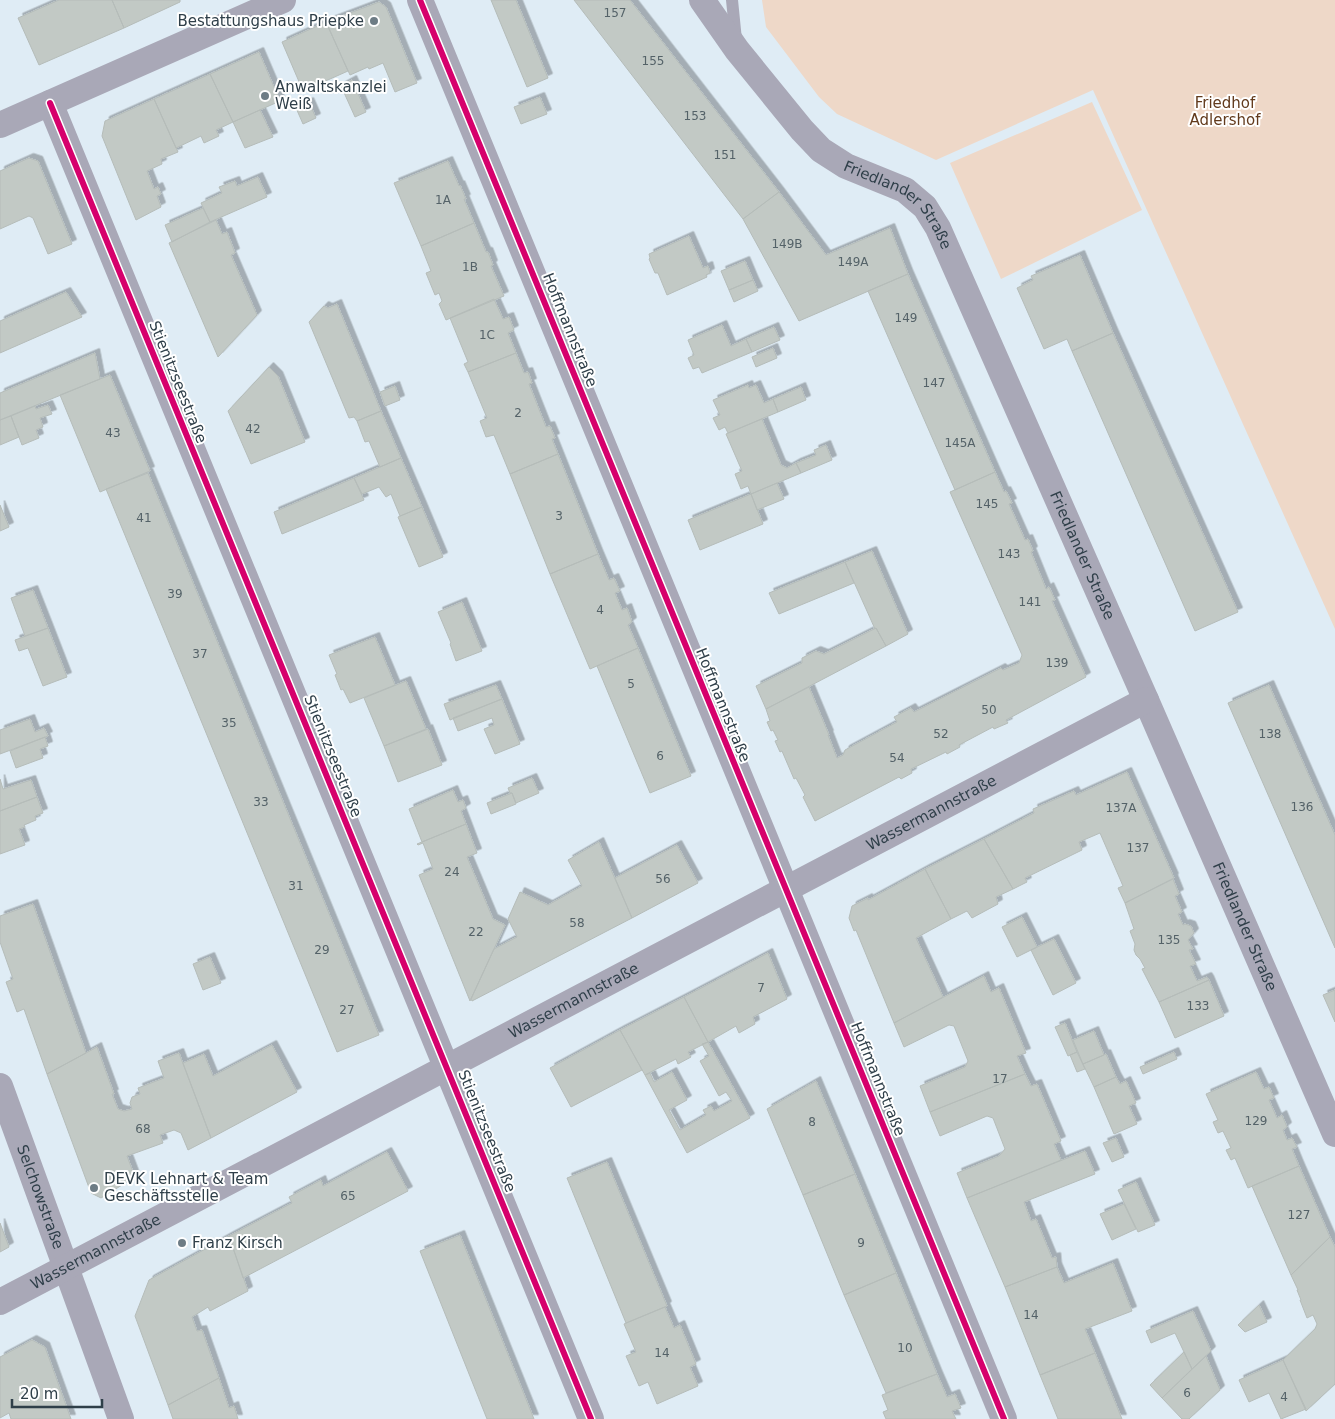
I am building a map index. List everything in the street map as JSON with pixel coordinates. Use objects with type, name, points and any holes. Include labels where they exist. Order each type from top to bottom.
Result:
[{"type":"street","points":[[0,125],[282,0]]},
{"type":"street","name":"Hoffmannstraße","points":[[420,0],[1004,1419]]},
{"type":"street","name":"Friedlander Straße","points":[[702,0],[737,50],[802,130],[821,150],[846,166],[905,190],[925,207],[942,238],[1335,1134]]},
{"type":"street","name":"Stienitzseestraße","points":[[50,103],[592,1419]]},
{"type":"street","name":"Wassermannstraße","points":[[0,1302],[1146,700]]},
{"type":"street","name":"Selchowstraße","points":[[0,1086],[122,1419]]},
{"type":"lane","points":[[732,0],[737,50]]},
{"type":"green space","name":"Friedhof Adlershof","points":[[762,0],[1335,0],[1335,629],[1093,90],[936,160],[837,114],[819,97],[766,27]]},
{"type":"green space","points":[[1092,102],[1142,210],[1001,279],[950,163]]},
{"type":"building","points":[[59,0],[112,0],[124,28],[39,65],[18,18]]},
{"type":"building","points":[[112,0],[180,0],[180,2],[124,28]]},
{"type":"building","points":[[491,0],[516,0],[548,78],[527,87]]},
{"type":"building","points":[[574,0],[630,0],[779,192],[743,219]]},
{"type":"building","points":[[379,2],[386,7],[417,83],[395,92],[383,63],[350,75],[326,22]]},
{"type":"building","points":[[326,22],[348,71],[303,91],[282,42]]},
{"type":"building","points":[[259,52],[280,101],[233,122],[210,74]]},
{"type":"building","points":[[210,74],[233,122],[216,130],[219,136],[204,143],[201,136],[176,148],[154,99]]},
{"type":"building","points":[[352,80],[366,112],[355,117],[341,86]]},
{"type":"building","points":[[540,97],[547,114],[521,124],[514,107]]},
{"type":"building","points":[[154,99],[178,152],[161,159],[162,164],[147,171],[154,189],[158,187],[161,194],[157,196],[161,207],[136,220],[102,136],[105,121]]},
{"type":"building","points":[[309,102],[316,118],[303,124],[296,108]]},
{"type":"building","points":[[260,110],[273,137],[245,148],[233,122]]},
{"type":"building","points":[[29,158],[38,161],[72,244],[48,254],[33,218],[29,216],[0,229],[0,171]]},
{"type":"building","points":[[448,161],[466,199],[464,199],[474,223],[421,246],[394,183]]},
{"type":"building","points":[[258,177],[267,197],[210,222],[201,203],[222,193],[219,187],[235,181],[237,186]]},
{"type":"building","points":[[779,192],[826,255],[890,228],[908,274],[799,321],[743,219]]},
{"type":"building","points":[[203,208],[210,222],[172,242],[165,225]]},
{"type":"building","points":[[216,220],[222,234],[227,232],[235,253],[231,255],[257,315],[218,357],[169,243]]},
{"type":"building","points":[[474,223],[486,252],[488,252],[493,265],[491,266],[504,296],[446,320],[439,304],[442,301],[439,293],[435,295],[426,273],[431,271],[421,246]]},
{"type":"building","points":[[689,236],[703,268],[708,266],[710,273],[706,275],[707,277],[667,295],[658,273],[655,273],[649,259],[649,254]]},
{"type":"building","points":[[1080,255],[1113,333],[1072,351],[1067,339],[1044,349],[1017,288],[1033,280],[1031,276]]},
{"type":"building","points":[[745,261],[753,280],[729,290],[721,271]]},
{"type":"building","points":[[908,274],[995,472],[955,490],[868,291]]},
{"type":"building","points":[[753,280],[758,291],[734,302],[729,290]]},
{"type":"building","points":[[66,292],[82,317],[0,353],[0,321]]},
{"type":"building","points":[[494,299],[503,319],[509,317],[514,330],[508,333],[516,353],[468,372],[464,364],[468,362],[450,318]]},
{"type":"building","points":[[337,304],[381,411],[357,421],[354,417],[349,418],[309,322],[324,306],[328,308]]},
{"type":"building","points":[[722,325],[731,346],[746,339],[752,352],[702,373],[699,367],[693,369],[688,358],[694,355],[688,340]]},
{"type":"building","points":[[774,327],[780,340],[752,352],[746,339]]},
{"type":"building","points":[[1113,333],[1238,612],[1195,631],[1072,351]]},
{"type":"building","points":[[773,348],[777,358],[756,367],[752,357]]},
{"type":"building","points":[[95,353],[100,379],[0,420],[0,393]]},
{"type":"building","points":[[516,353],[524,373],[528,372],[532,383],[529,384],[546,427],[550,426],[555,438],[552,439],[558,454],[510,474],[494,435],[486,437],[480,421],[487,418],[468,372]]},
{"type":"building","points":[[269,367],[278,376],[305,442],[251,464],[228,411]]},
{"type":"building","points":[[110,375],[150,471],[100,492],[60,395]]},
{"type":"building","points":[[748,385],[749,388],[756,385],[764,403],[773,399],[778,412],[728,433],[725,427],[719,430],[713,418],[720,415],[713,400]]},
{"type":"building","points":[[395,386],[400,400],[385,406],[380,392]]},
{"type":"building","points":[[801,387],[806,400],[778,412],[773,399]]},
{"type":"building","points":[[48,405],[52,414],[40,418],[43,427],[36,430],[39,438],[22,445],[11,416],[35,406],[36,409]]},
{"type":"building","points":[[381,411],[401,458],[380,467],[369,441],[365,442],[357,421]]},
{"type":"building","points":[[11,416],[19,437],[0,445],[0,420]]},
{"type":"building","points":[[762,419],[781,465],[787,468],[796,463],[801,473],[751,494],[748,486],[741,489],[735,474],[742,471],[726,434]]},
{"type":"building","points":[[826,445],[832,460],[801,473],[796,463],[816,455],[814,450]]},
{"type":"building","points":[[558,454],[598,554],[550,574],[510,474]]},
{"type":"building","points":[[401,458],[422,507],[400,516],[391,494],[386,497],[379,487],[362,494],[354,478]]},
{"type":"building","points":[[995,472],[1004,492],[1006,491],[1012,503],[1009,504],[1025,540],[1028,539],[1033,551],[1031,552],[1046,589],[1049,587],[1055,600],[1052,601],[1086,677],[1006,720],[1008,723],[994,729],[993,727],[959,745],[960,747],[947,754],[946,752],[911,769],[912,773],[901,779],[899,777],[815,821],[803,797],[805,795],[796,778],[794,779],[782,751],[780,752],[775,741],[778,740],[767,722],[770,721],[766,709],[809,687],[837,758],[843,755],[845,750],[897,722],[894,717],[911,708],[914,712],[1001,668],[1003,670],[1019,663],[1022,655],[950,492]]},
{"type":"building","points":[[148,473],[379,1035],[337,1052],[106,489]]},
{"type":"building","points":[[354,478],[364,500],[282,534],[274,512]]},
{"type":"building","points":[[777,483],[784,499],[757,510],[751,494]]},
{"type":"building","points":[[751,494],[763,524],[700,550],[688,520]]},
{"type":"building","points":[[0,505],[9,527],[0,531]]},
{"type":"building","points":[[422,507],[443,557],[419,567],[398,517]]},
{"type":"building","points":[[872,551],[908,634],[886,646],[875,629],[845,562]]},
{"type":"building","points":[[598,554],[609,580],[614,578],[620,591],[615,593],[622,610],[627,608],[632,622],[628,625],[638,648],[590,669],[550,574]]},
{"type":"building","points":[[845,562],[854,583],[779,614],[769,593]]},
{"type":"building","points":[[33,590],[48,628],[25,636],[11,598]]},
{"type":"building","points":[[462,602],[482,651],[456,661],[451,643],[438,612]]},
{"type":"building","points":[[48,628],[67,677],[43,686],[28,648],[19,651],[15,640]]},
{"type":"building","points":[[876,628],[886,646],[766,709],[756,686],[802,663],[802,658],[816,651],[824,654]]},
{"type":"building","points":[[375,637],[395,685],[350,703],[343,689],[341,690],[329,655]]},
{"type":"building","points":[[638,648],[691,776],[650,793],[597,666]]},
{"type":"building","points":[[406,681],[426,729],[384,746],[364,698]]},
{"type":"building","points":[[496,685],[502,699],[450,720],[444,704]]},
{"type":"building","points":[[1269,685],[1335,835],[1335,948],[1228,703]]},
{"type":"building","points":[[502,699],[520,744],[495,754],[484,729],[494,725],[492,718],[458,731],[453,718]]},
{"type":"building","points":[[30,719],[35,732],[44,728],[48,736],[0,754],[0,730]]},
{"type":"building","points":[[428,729],[442,765],[398,782],[384,746]]},
{"type":"building","points":[[45,737],[48,746],[40,749],[43,758],[16,768],[10,751]]},
{"type":"building","points":[[1127,772],[1174,878],[1125,903],[1118,888],[1123,886],[1100,833],[1079,842],[1082,850],[1025,878],[1027,882],[1013,889],[984,839],[1034,813],[1033,809],[1074,791],[1076,795]]},
{"type":"building","points":[[532,778],[539,793],[516,803],[508,788]]},
{"type":"building","points":[[0,779],[3,789],[31,780],[37,797],[0,811]]},
{"type":"building","points":[[453,790],[458,802],[463,800],[466,808],[461,811],[466,824],[422,842],[409,809]]},
{"type":"building","points":[[512,793],[516,804],[491,814],[487,803]]},
{"type":"building","points":[[37,797],[43,813],[35,816],[36,820],[19,829],[25,845],[0,854],[0,811]]},
{"type":"building","points":[[466,824],[477,853],[467,857],[493,919],[505,925],[470,1001],[419,875],[433,869],[423,843],[417,844]]},
{"type":"building","points":[[984,839],[1013,889],[996,897],[998,904],[972,918],[967,911],[951,919],[925,869]]},
{"type":"building","points":[[599,842],[632,918],[472,1001],[471,999],[494,949],[517,937],[508,919],[520,892],[548,905],[582,886],[568,860]]},
{"type":"building","points":[[677,845],[698,883],[632,918],[615,878]]},
{"type":"building","points":[[925,869],[951,919],[916,938],[943,997],[894,1023],[856,930],[854,931],[849,918],[852,906],[868,898],[868,900]]},
{"type":"building","points":[[1173,879],[1179,894],[1175,896],[1182,912],[1178,914],[1183,925],[1191,926],[1194,933],[1188,940],[1193,949],[1189,950],[1196,964],[1190,966],[1197,981],[1207,977],[1209,980],[1159,1002],[1142,969],[1145,968],[1134,950],[1135,944],[1130,931],[1134,929],[1125,903]]},
{"type":"building","points":[[33,904],[86,1053],[47,1074],[24,1009],[17,1012],[6,982],[13,979],[0,942],[0,916]]},
{"type":"building","points":[[1022,917],[1037,947],[1017,957],[1002,927]]},
{"type":"building","points":[[1054,939],[1076,983],[1053,995],[1031,950]]},
{"type":"building","points":[[768,953],[787,999],[753,1017],[755,1024],[739,1033],[736,1026],[708,1042],[684,997]]},
{"type":"building","points":[[210,957],[221,983],[203,990],[193,964]]},
{"type":"building","points":[[984,976],[991,992],[999,988],[1026,1053],[1017,1056],[1025,1074],[930,1112],[920,1086],[965,1067],[968,1061],[954,1026],[949,1025],[904,1047],[894,1023]]},
{"type":"building","points":[[1209,980],[1224,1016],[1175,1038],[1159,1002]]},
{"type":"building","points":[[1335,990],[1335,1022],[1323,995]]},
{"type":"building","points":[[684,997],[708,1042],[688,1052],[691,1057],[678,1064],[676,1059],[645,1075],[620,1030]]},
{"type":"building","points":[[1065,1023],[1077,1052],[1068,1056],[1055,1027]]},
{"type":"building","points":[[620,1030],[642,1070],[571,1107],[550,1068]]},
{"type":"building","points":[[1094,1031],[1104,1055],[1083,1064],[1073,1040]]},
{"type":"building","points":[[708,1042],[750,1118],[687,1153],[645,1075],[650,1073],[654,1082],[672,1072],[687,1100],[669,1110],[680,1130],[706,1115],[703,1110],[711,1106],[714,1111],[732,1101],[726,1092],[719,1096],[700,1061],[709,1056],[702,1044]]},
{"type":"building","points":[[272,1045],[297,1092],[211,1138],[183,1063],[204,1054],[213,1076]]},
{"type":"building","points":[[97,1047],[118,1109],[124,1111],[132,1109],[130,1103],[132,1097],[140,1094],[138,1088],[164,1078],[158,1061],[179,1053],[211,1138],[188,1150],[181,1133],[174,1130],[160,1135],[163,1143],[127,1156],[135,1177],[101,1198],[91,1193],[47,1074]]},
{"type":"building","points":[[1077,1052],[1085,1069],[1077,1072],[1070,1055]]},
{"type":"building","points":[[1174,1052],[1177,1059],[1143,1074],[1140,1067]]},
{"type":"building","points":[[1106,1054],[1116,1077],[1094,1087],[1083,1064]]},
{"type":"building","points":[[1256,1072],[1264,1089],[1269,1087],[1274,1098],[1269,1100],[1277,1118],[1282,1115],[1287,1127],[1283,1130],[1287,1140],[1292,1138],[1297,1147],[1292,1149],[1299,1166],[1248,1188],[1235,1158],[1231,1160],[1226,1150],[1231,1148],[1223,1131],[1218,1133],[1213,1122],[1218,1120],[1206,1094]]},
{"type":"building","points":[[1025,1074],[1031,1086],[1037,1084],[1061,1141],[1054,1144],[1061,1160],[967,1198],[957,1173],[999,1156],[1005,1149],[993,1118],[987,1116],[940,1136],[930,1112]]},
{"type":"building","points":[[1116,1077],[1120,1084],[1126,1081],[1136,1103],[1129,1106],[1137,1124],[1114,1134],[1094,1087]]},
{"type":"building","points":[[816,1081],[855,1174],[803,1195],[767,1109]]},
{"type":"building","points":[[1116,1138],[1124,1157],[1112,1162],[1103,1143]]},
{"type":"building","points":[[1085,1151],[1095,1174],[1024,1202],[1031,1221],[1036,1219],[1052,1258],[1056,1257],[1057,1267],[1005,1287],[967,1198]]},
{"type":"building","points":[[387,1152],[408,1191],[243,1278],[229,1236],[292,1203],[289,1197],[321,1180],[323,1186]]},
{"type":"building","points":[[607,1162],[667,1306],[626,1323],[567,1178]]},
{"type":"building","points":[[1299,1166],[1330,1237],[1291,1275],[1252,1186]]},
{"type":"building","points":[[855,1174],[896,1273],[844,1295],[803,1195]]},
{"type":"building","points":[[1136,1182],[1155,1225],[1138,1232],[1118,1190]]},
{"type":"building","points":[[1124,1204],[1136,1229],[1112,1240],[1100,1214]]},
{"type":"building","points":[[0,1223],[9,1247],[0,1252]]},
{"type":"building","points":[[460,1235],[534,1419],[487,1419],[420,1251]]},
{"type":"building","points":[[229,1236],[248,1291],[210,1311],[208,1307],[192,1317],[197,1331],[202,1330],[219,1378],[168,1405],[135,1316],[149,1280]]},
{"type":"building","points":[[1330,1237],[1335,1247],[1335,1384],[1306,1411],[1283,1360],[1315,1329],[1317,1324],[1313,1315],[1307,1318],[1291,1275]]},
{"type":"building","points":[[1113,1263],[1132,1311],[1085,1329],[1095,1353],[1040,1375],[1005,1287],[1057,1267],[1064,1283]]},
{"type":"building","points":[[896,1273],[937,1374],[886,1393],[844,1295]]},
{"type":"building","points":[[1259,1305],[1267,1322],[1245,1332],[1238,1325]]},
{"type":"building","points":[[665,1307],[674,1328],[680,1325],[696,1364],[690,1367],[698,1386],[657,1404],[648,1382],[639,1386],[626,1356],[636,1352],[624,1324]]},
{"type":"building","points":[[1193,1311],[1211,1351],[1192,1369],[1175,1333],[1151,1343],[1146,1331]]},
{"type":"building","points":[[32,1340],[45,1347],[71,1419],[11,1419],[9,1413],[0,1418],[0,1357]]},
{"type":"building","points":[[1184,1352],[1192,1369],[1162,1398],[1150,1385]]},
{"type":"building","points":[[1095,1353],[1122,1419],[1058,1419],[1040,1375]]},
{"type":"building","points":[[1206,1356],[1220,1390],[1189,1419],[1182,1419],[1162,1398]]},
{"type":"building","points":[[1283,1360],[1306,1409],[1281,1419],[1269,1393],[1249,1402],[1239,1380]]},
{"type":"building","points":[[937,1374],[947,1397],[955,1394],[961,1408],[952,1411],[956,1419],[886,1419],[883,1412],[888,1410],[882,1395]]},
{"type":"building","points":[[219,1378],[229,1408],[234,1406],[238,1419],[173,1419],[168,1405]]},
{"type":"cycle path","points":[[420,0],[1004,1419]]},
{"type":"cycle path","points":[[50,103],[591,1419]]},
{"type":"place","name":"Bestattungshaus Priepke","points":[[374,21]]},
{"type":"place","name":"Anwaltskanzlei Weiß","points":[[265,96]]},
{"type":"place","name":"DEVK Lehnart & Team Geschäftsstelle","points":[[94,1188]]},
{"type":"place","name":"Franz Kirsch","points":[[182,1243]]}]
